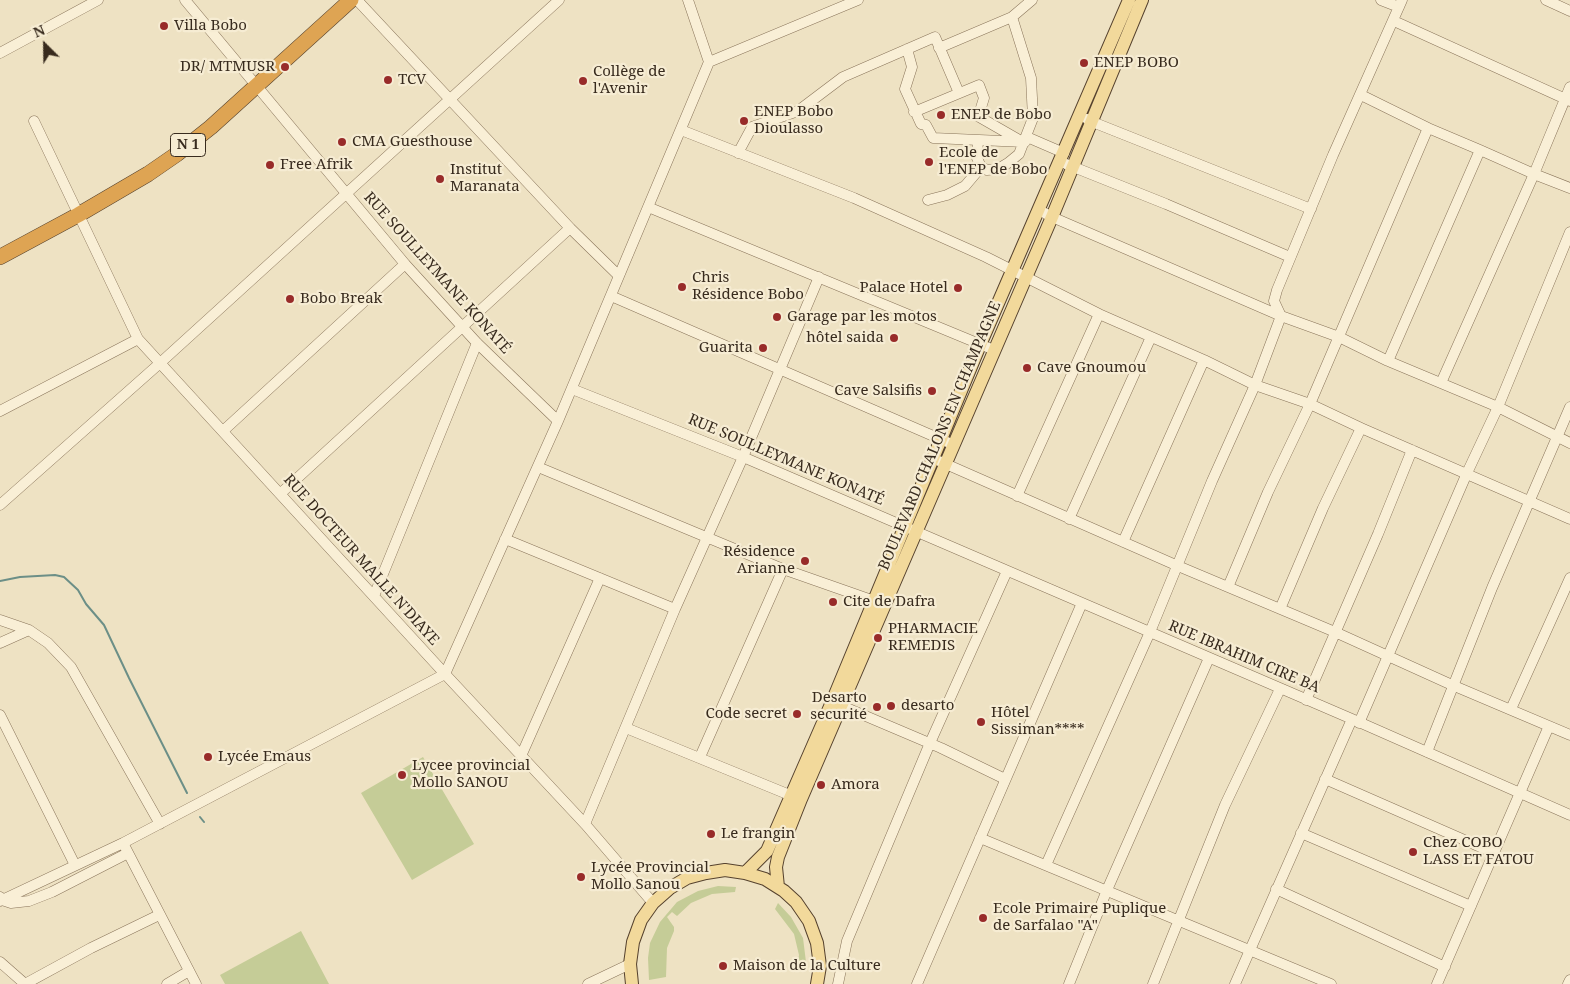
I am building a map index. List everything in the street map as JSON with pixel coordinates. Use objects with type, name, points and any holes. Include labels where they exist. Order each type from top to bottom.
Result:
[{"type":"highway","name":"N 1","points":[[0,257],[78,215],[148,174],[184,148],[211,127],[351,0]]},
{"type":"main road","name":"BOULEVARD CHALONS EN CHAMPAGNE","points":[[1086,117],[1129,0]]},
{"type":"main road","name":"BOULEVARD CHALONS EN CHAMPAGNE","points":[[744,872],[767,850],[796,797],[879,602],[905,527],[980,345],[1039,210],[1065,161],[1142,0]]},
{"type":"main road","name":"BOULEVARD CHALONS EN CHAMPAGNE","points":[[879,602],[917,532],[1052,217],[1065,161]]},
{"type":"main road","name":"BOULEVARD CHALONS EN CHAMPAGNE","points":[[778,887],[776,867],[778,857],[796,797]]},
{"type":"main road","points":[[632,984],[630,964],[635,934],[641,920],[653,904],[670,888],[693,876],[719,871],[744,872],[759,876],[778,887],[796,902],[805,914],[817,943],[819,958],[818,984]]},
{"type":"street","points":[[0,53],[98,0]]},
{"type":"street","name":"RUE SOULLEYMANE KONATÉ","points":[[186,0],[405,264],[462,327],[558,421]]},
{"type":"street","points":[[357,0],[570,228],[619,276]]},
{"type":"street","points":[[0,505],[159,364],[559,0]]},
{"type":"street","points":[[1,899],[18,904],[52,892],[126,848],[160,824],[444,674],[572,389],[709,62],[688,0]]},
{"type":"street","points":[[709,62],[858,0]]},
{"type":"street","points":[[939,48],[1012,16],[1032,0]]},
{"type":"street","points":[[1046,865],[1150,632],[1212,482],[1255,385],[1281,316],[1274,301],[1277,290],[1333,155],[1401,3],[1381,0]]},
{"type":"street","points":[[1546,0],[1570,11]]},
{"type":"street","points":[[978,140],[977,158],[981,167],[988,170],[998,169],[1019,154],[1033,118],[1031,78],[1012,16]]},
{"type":"street","points":[[1394,21],[1567,100]]},
{"type":"street","points":[[738,153],[752,127],[798,111],[843,77],[934,37],[959,94]]},
{"type":"street","points":[[907,49],[912,66],[905,90],[914,112],[921,124],[926,125],[932,138],[1026,140]]},
{"type":"street","points":[[914,112],[979,85],[984,98],[980,111],[974,114],[1065,161],[1290,257]]},
{"type":"street","points":[[1441,383],[1567,100],[1570,87]]},
{"type":"street","points":[[1361,95],[1428,128],[1570,188]]},
{"type":"street","points":[[1086,117],[1311,209]]},
{"type":"street","name":"RUE DOCTEUR MALLE N'DIAYE","points":[[34,121],[138,339],[444,674],[586,824],[653,904]]},
{"type":"street","points":[[1228,587],[1268,492],[1310,404],[1428,128]]},
{"type":"street","points":[[681,130],[854,198],[1013,270],[1099,314],[1204,360],[1255,385],[1310,404],[1570,519]]},
{"type":"street","points":[[1388,361],[1480,150]]},
{"type":"street","points":[[928,200],[947,195],[965,186],[981,167]]},
{"type":"street","points":[[648,207],[994,350]]},
{"type":"street","points":[[1039,210],[1281,316],[1339,337],[1388,361],[1498,407],[1570,443]]},
{"type":"street","points":[[280,494],[570,228]]},
{"type":"street","points":[[1235,984],[1325,779],[1389,656],[1467,473],[1498,407],[1570,232]]},
{"type":"street","points":[[223,431],[405,264]]},
{"type":"street","points":[[586,824],[674,610],[743,457],[819,277]]},
{"type":"street","points":[[611,296],[954,445]]},
{"type":"street","points":[[1017,496],[1099,314]]},
{"type":"street","points":[[1069,518],[1151,337]]},
{"type":"street","points":[[0,411],[138,339]]},
{"type":"street","points":[[374,596],[478,343]]},
{"type":"street","points":[[1123,542],[1204,360]]},
{"type":"street","name":"RUE SOULLEYMANE KONATÉ","points":[[572,389],[743,457],[905,527]]},
{"type":"street","points":[[1427,752],[1492,588],[1570,407]]},
{"type":"street","points":[[1280,609],[1323,508],[1361,428]]},
{"type":"street","points":[[1306,700],[1412,450]]},
{"type":"street","points":[[933,459],[1570,735]]},
{"type":"street","points":[[538,467],[708,536],[783,569],[879,602]]},
{"type":"street","name":"RUE IBRAHIM CIRE BA","points":[[905,527],[1570,815]]},
{"type":"street","points":[[505,539],[674,610]]},
{"type":"street","points":[[700,758],[783,569]]},
{"type":"street","points":[[838,984],[847,941],[930,743],[1007,571]]},
{"type":"street","points":[[521,756],[600,578]]},
{"type":"street","points":[[1511,709],[1570,578]]},
{"type":"street","points":[[917,984],[1082,603]]},
{"type":"street","points":[[0,620],[29,630],[48,643],[71,667],[160,824]]},
{"type":"street","points":[[0,643],[29,630]]},
{"type":"street","points":[[1069,984],[1107,890],[1209,658]]},
{"type":"street","points":[[1153,984],[1225,805],[1280,689]]},
{"type":"street","points":[[836,704],[930,743],[1005,778]]},
{"type":"street","points":[[0,716],[75,865]]},
{"type":"street","points":[[1437,984],[1549,726]]},
{"type":"street","points":[[626,728],[796,797]]},
{"type":"street","points":[[1325,779],[1494,853]]},
{"type":"street","points":[[1301,833],[1471,906]]},
{"type":"street","points":[[980,838],[1178,920],[1315,981],[1331,984]]},
{"type":"street","points":[[1,899],[75,865],[126,848]]},
{"type":"street","points":[[126,848],[196,984]]},
{"type":"street","points":[[1276,889],[1445,967]]},
{"type":"street","points":[[0,962],[25,984],[159,915]]},
{"type":"street","points":[[588,984],[630,964]]},
{"type":"street","points":[[167,984],[190,971]]},
{"type":"street","points":[[1568,984],[1570,980]]},
{"type":"green space","points":[[423,757],[474,844],[412,880],[361,793]]},
{"type":"green space","points":[[718,886],[736,887],[735,892],[712,894],[691,903],[677,916],[672,912],[667,917],[674,927],[674,931],[667,948],[666,977],[649,980],[648,958],[650,943],[660,922],[677,902],[698,891]]},
{"type":"green space","points":[[778,903],[791,917],[803,938],[806,962],[798,962],[799,955],[794,934],[775,909]]},
{"type":"green space","points":[[301,931],[329,984],[225,984],[220,975]]},
{"type":"waterway","points":[[0,581],[20,577],[55,575],[64,577],[78,590],[86,604],[104,625],[187,793]]},
{"type":"waterway","points":[[200,817],[204,822]]},
{"type":"place","name":"Villa Bobo","points":[[164,26]]},
{"type":"place","name":"ENEP BOBO","points":[[1084,63]]},
{"type":"place","name":"DR/ MTMUSR","points":[[285,67]]},
{"type":"place","name":"TCV","points":[[388,80]]},
{"type":"place","name":"Collège de l'Avenir","points":[[583,81]]},
{"type":"place","name":"ENEP de Bobo","points":[[941,115]]},
{"type":"place","name":"ENEP Bobo Dioulasso","points":[[744,121]]},
{"type":"place","name":"CMA Guesthouse","points":[[342,142]]},
{"type":"place","name":"Ecole de l'ENEP de Bobo","points":[[929,162]]},
{"type":"place","name":"Free Afrik","points":[[270,165]]},
{"type":"place","name":"Institut Maranata","points":[[440,179]]},
{"type":"place","name":"Chris Résidence Bobo","points":[[682,287]]},
{"type":"place","name":"Palace Hotel","points":[[958,288]]},
{"type":"place","name":"Bobo Break","points":[[290,299]]},
{"type":"place","name":"Garage par les motos","points":[[777,317]]},
{"type":"place","name":"hôtel saida","points":[[894,338]]},
{"type":"place","name":"Guarita","points":[[763,348]]},
{"type":"place","name":"Cave Gnoumou","points":[[1027,368]]},
{"type":"place","name":"Cave Salsifis","points":[[932,391]]},
{"type":"place","name":"Résidence Arianne","points":[[805,561]]},
{"type":"place","name":"Cite de Dafra","points":[[833,602]]},
{"type":"place","name":"PHARMACIE REMEDIS","points":[[878,638]]},
{"type":"place","name":"desarto","points":[[891,706]]},
{"type":"place","name":"Desarto securité","points":[[877,707]]},
{"type":"place","name":"Code secret","points":[[797,714]]},
{"type":"place","name":"Hôtel Sissiman****","points":[[981,722]]},
{"type":"place","name":"Lycée Emaus","points":[[208,757]]},
{"type":"place","name":"Lycee provincial Mollo SANOU","points":[[402,775]]},
{"type":"place","name":"Amora","points":[[821,785]]},
{"type":"place","name":"Le frangin","points":[[711,834]]},
{"type":"place","name":"Chez COBO LASS ET FATOU","points":[[1413,852]]},
{"type":"place","name":"Lycée Provincial Mollo Sanou","points":[[581,877]]},
{"type":"place","name":"Ecole Primaire Puplique de Sarfalao \"A\"","points":[[983,918]]},
{"type":"place","name":"Maison de la Culture","points":[[723,966]]}]
